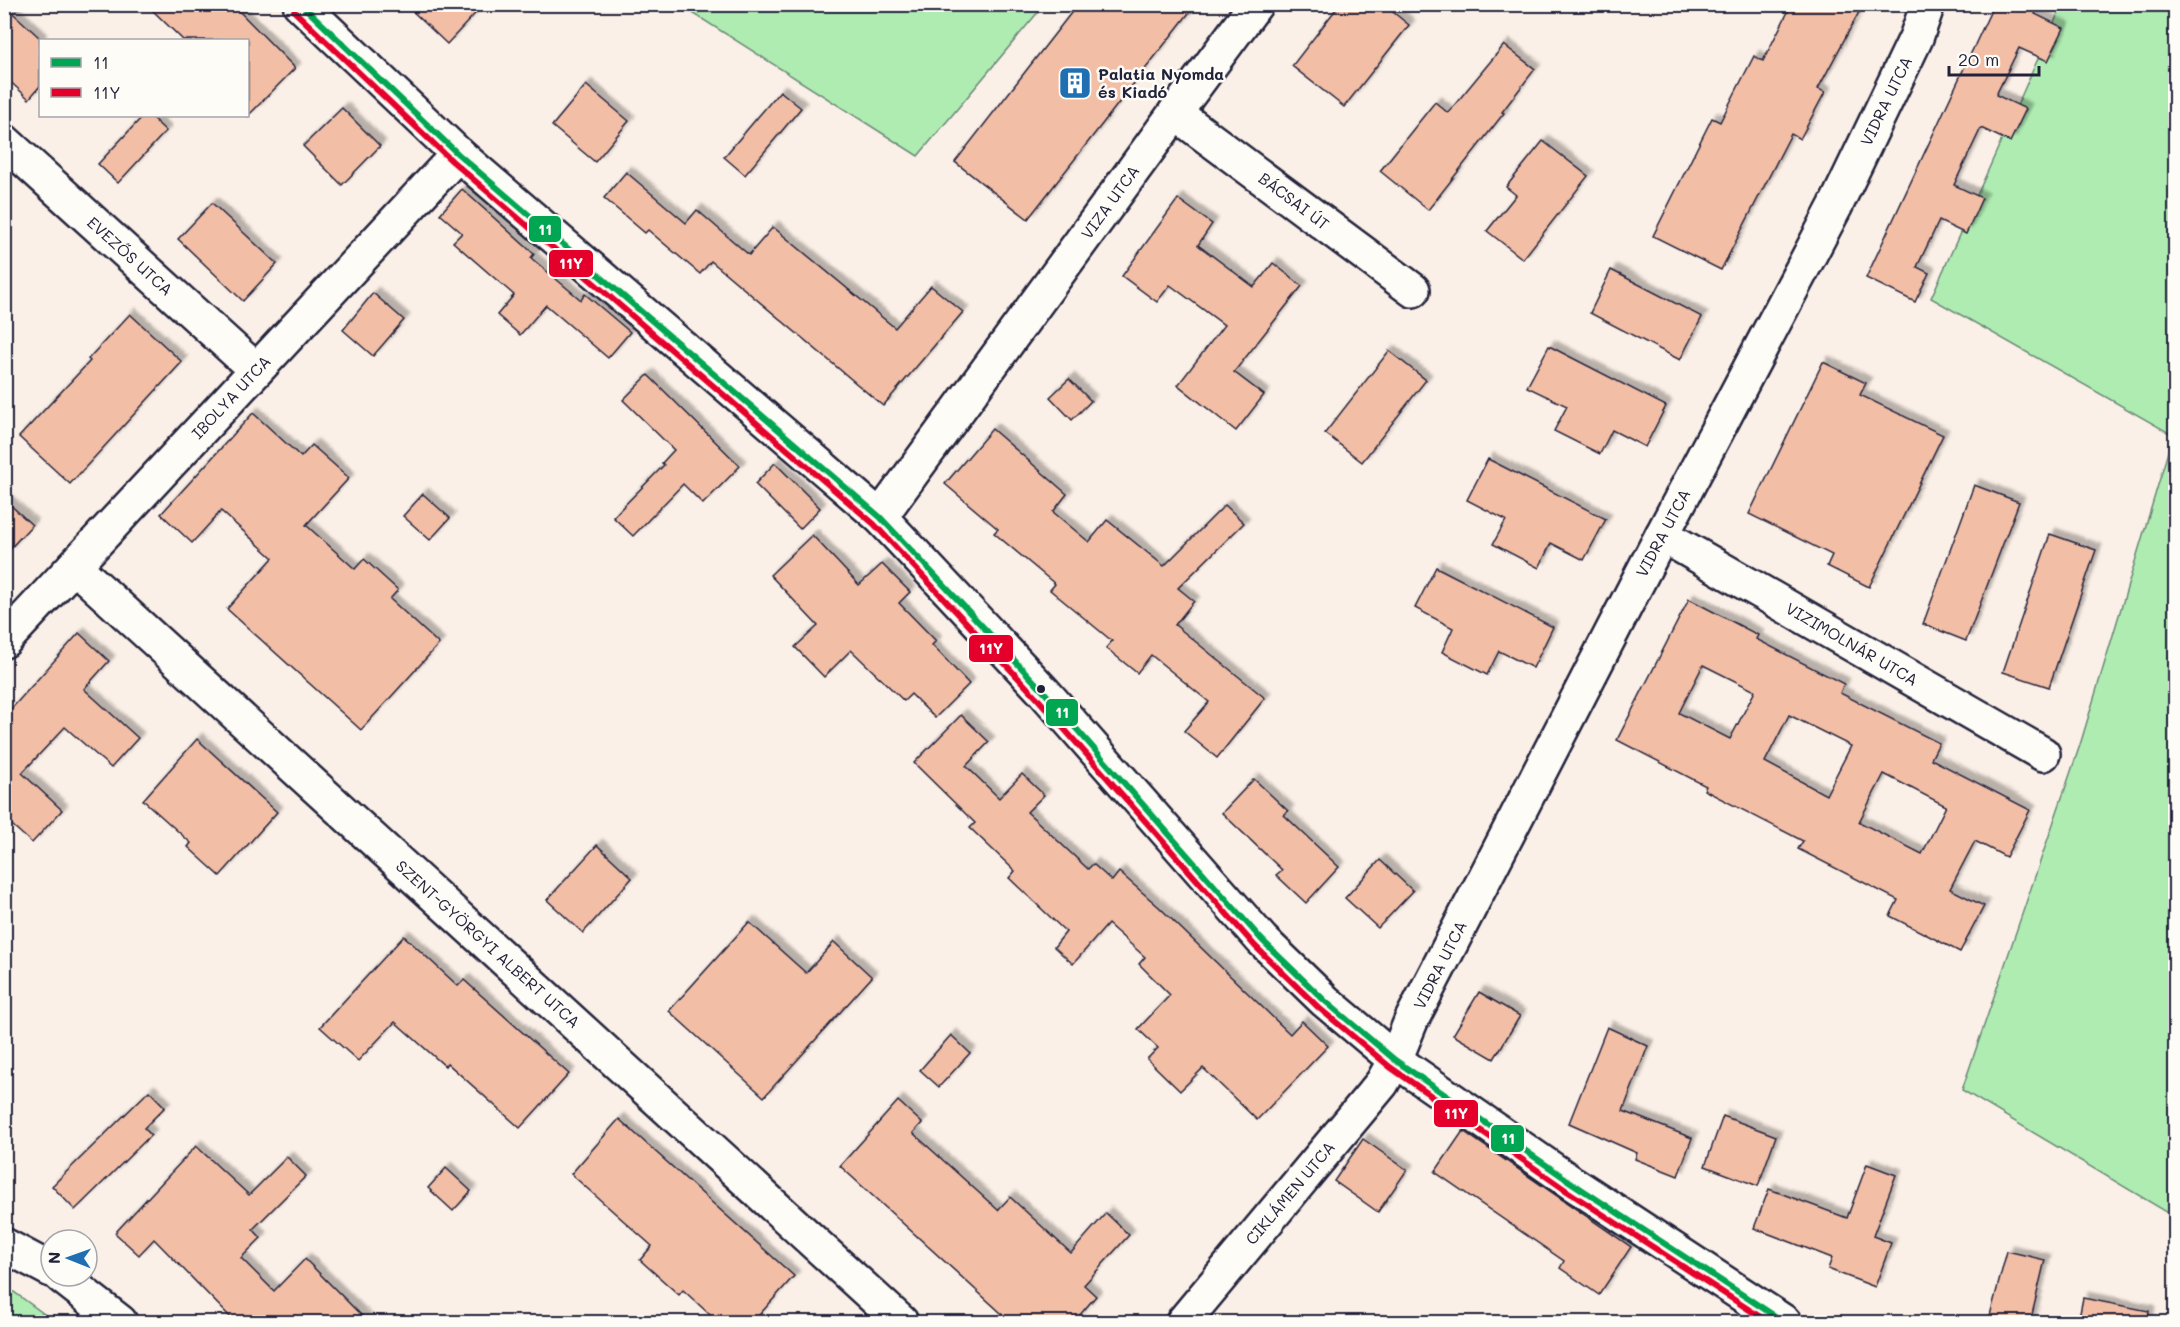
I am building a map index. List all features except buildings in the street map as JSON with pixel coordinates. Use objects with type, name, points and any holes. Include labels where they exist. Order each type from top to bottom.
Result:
[{"type":"street","points":[[300,4],[458,154],[880,518],[1044,692],[1262,940],[1325,1001],[1395,1060],[1572,1183],[1784,1323]]},
{"type":"street","name":"VIZA UTCA","points":[[880,518],[1256,4]]},
{"type":"street","name":"VIDRA UTCA","points":[[1395,1060],[1411,1021],[1662,535],[1835,207],[1916,38],[1928,4]]},
{"type":"street","name":"BÁCSAI ÚT","points":[[1175,113],[1413,290]]},
{"type":"street","name":"EVEZŐS UTCA","points":[[4,141],[255,370]]},
{"type":"street","name":"IBOLYA UTCA","points":[[4,641],[458,154]]},
{"type":"street","name":"VIZIMOLNÁR UTCA","points":[[1662,535],[2043,754]]},
{"type":"street","name":"SZENT-GYÖRGYI ALBERT UTCA","points":[[74,566],[901,1323]]},
{"type":"street","name":"CIKLÁMEN UTCA","points":[[1183,1323],[1382,1083],[1395,1060]]},
{"type":"street","points":[[4,1245],[39,1264]]},
{"type":"street","points":[[76,1288],[120,1323]]},
{"type":"green space","points":[[680,5],[1044,5],[918,156]]},
{"type":"green space","points":[[2062,5],[2175,5],[2175,1217],[1962,1090],[2080,745],[2173,435],[1931,298]]},
{"type":"green space","points":[[5,1286],[7,1287],[55,1322],[5,1322]]},
{"type":"transit line","name":"11","points":[[301,4],[458,154],[880,517],[1044,692],[1262,940],[1325,1001],[1395,1060],[1572,1183],[1784,1322]]},
{"type":"transit line","name":"11Y","points":[[294,11],[452,161],[874,524],[1037,698],[1255,946],[1319,1008],[1390,1067],[1567,1191],[1768,1322]]},
{"type":"place","name":"Palatia Nyomda és Kiadó","points":[[1075,83]]}]
